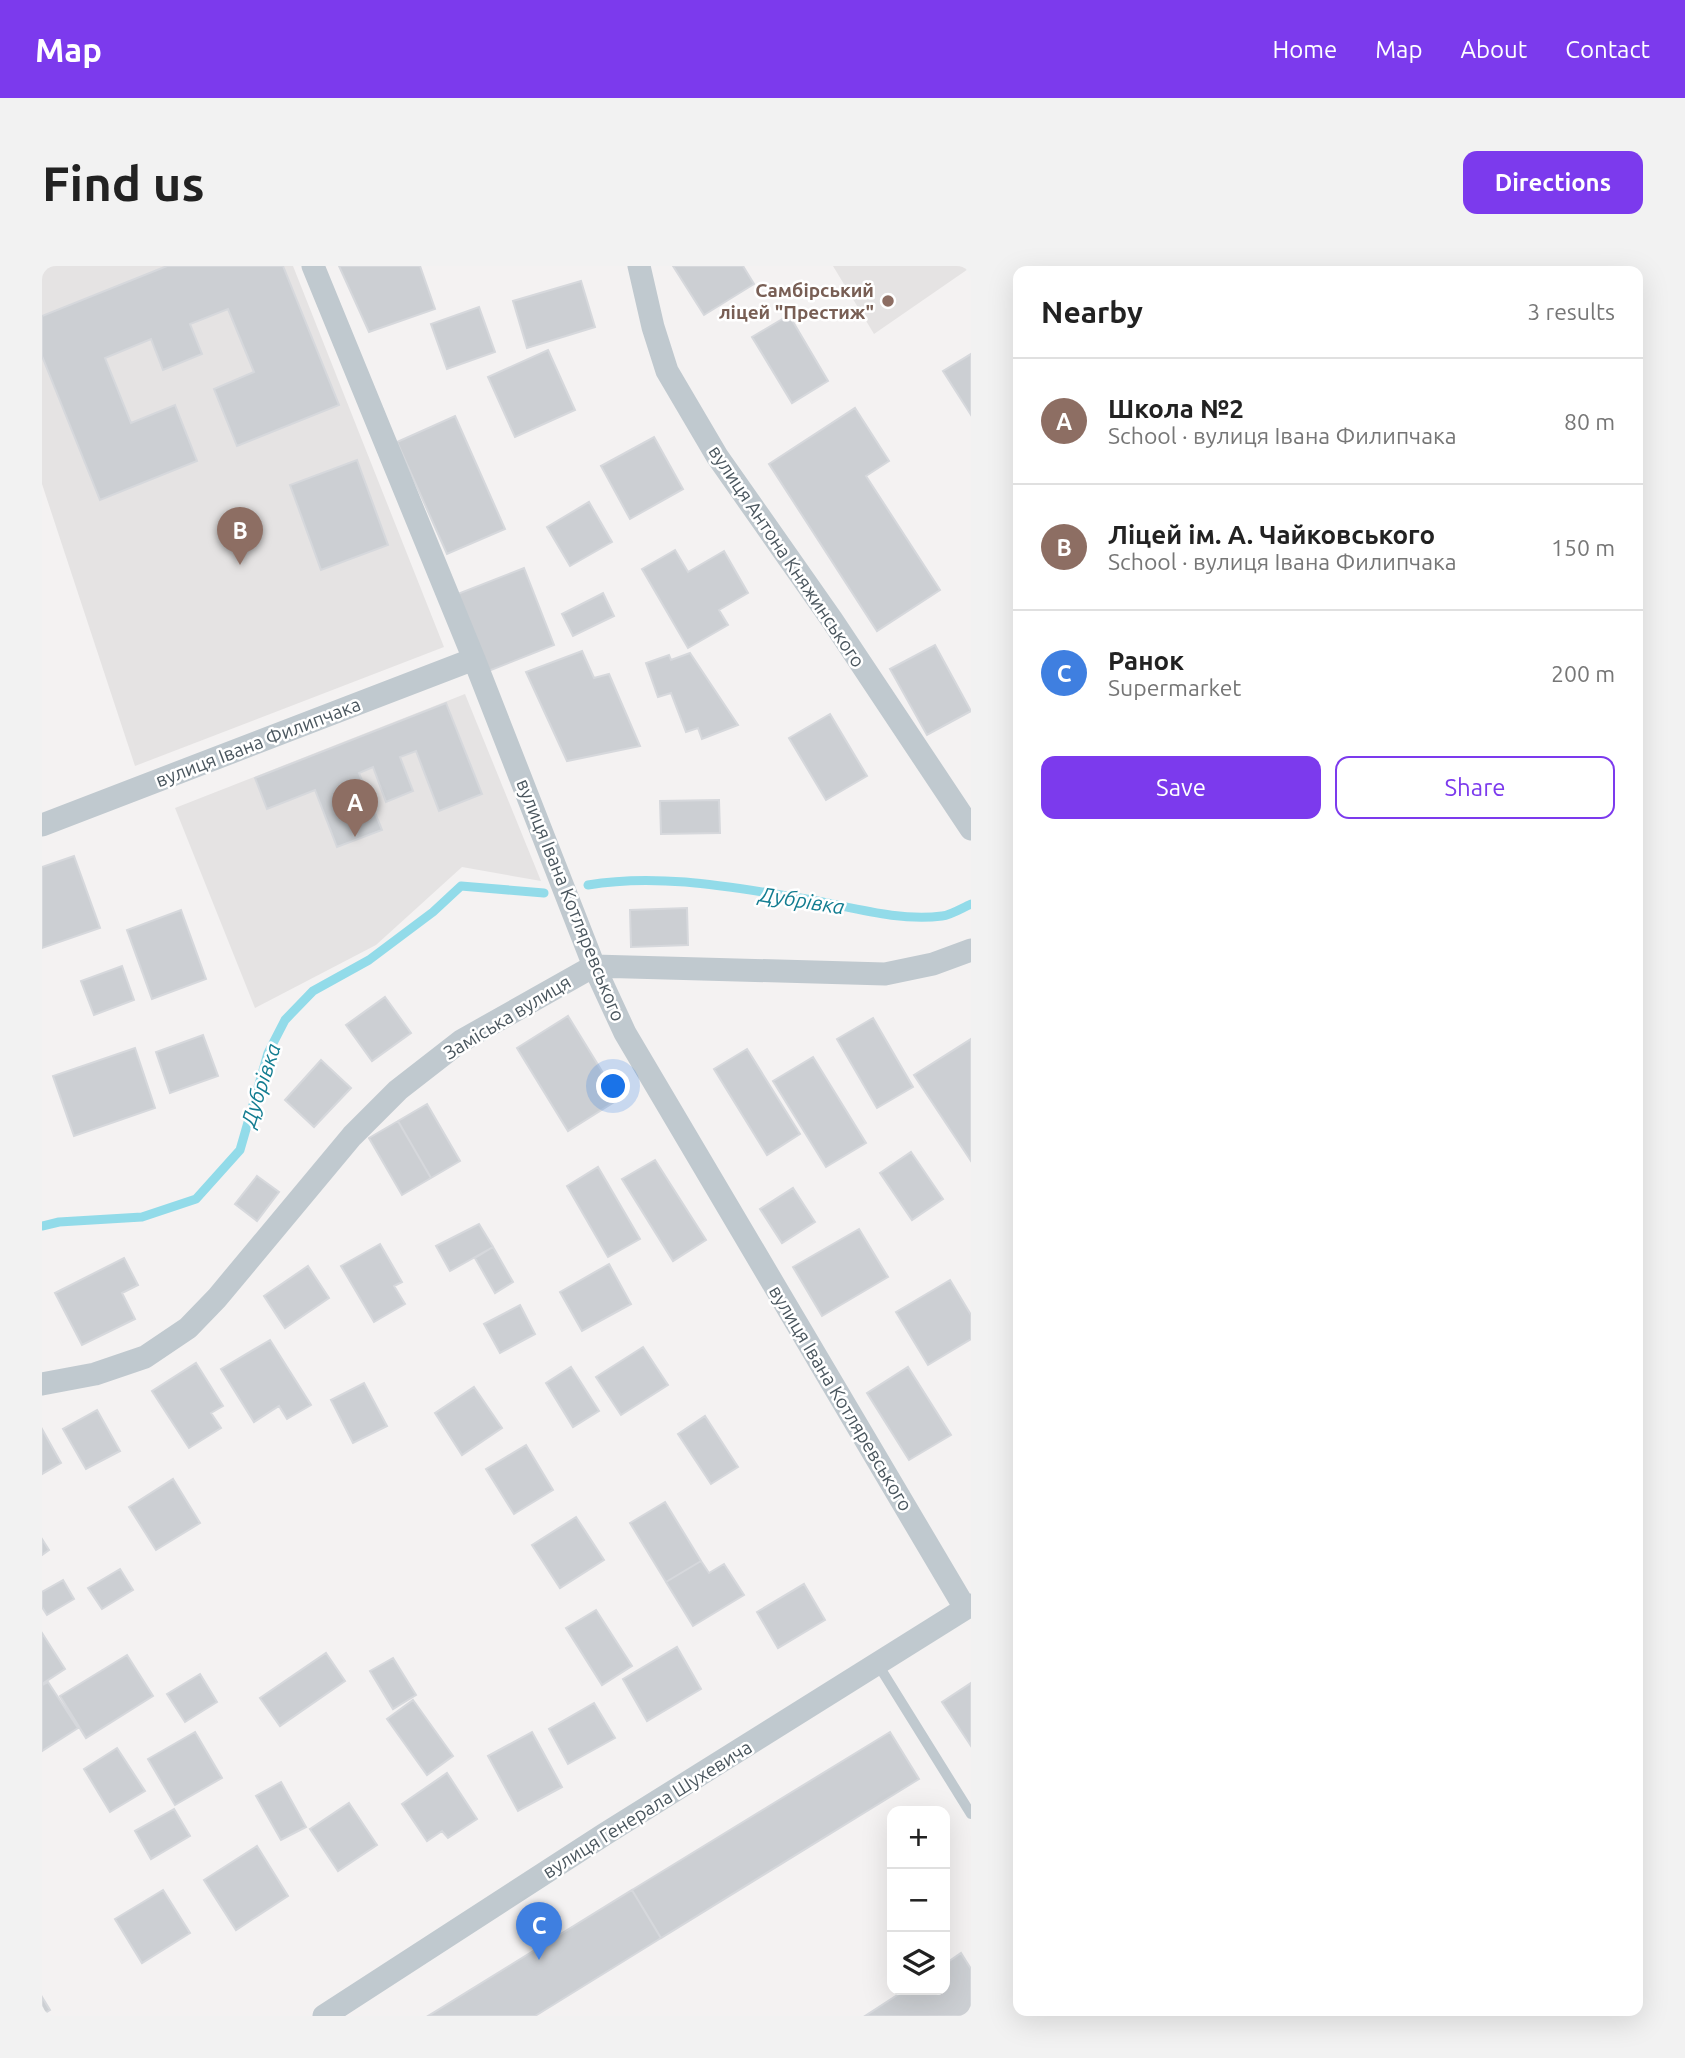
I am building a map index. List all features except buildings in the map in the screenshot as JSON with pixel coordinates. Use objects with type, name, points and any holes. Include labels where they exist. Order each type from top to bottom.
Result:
[{"type":"street","name":"вулиця Івана Котляревського","points":[[313,266],[474,659],[594,966],[625,1033],[968,1606]]},
{"type":"street","name":"вулиця Антона Княжинського","points":[[639,266],[653,327],[667,371],[717,456],[832,620],[971,829]]},
{"type":"street","name":"вулиця Івана Филипчака","points":[[42,825],[474,659]]},
{"type":"street","points":[[594,966],[885,974],[933,964],[971,950]]},
{"type":"street","name":"Заміська вулиця","points":[[42,1384],[95,1374],[145,1357],[188,1328],[233,1279],[352,1136],[398,1090],[461,1041],[594,966]]},
{"type":"street","name":"вулиця Генерала Шухевича","points":[[324,2016],[968,1606]]},
{"type":"lane","points":[[877,1663],[971,1814]]},
{"type":"shaded area","points":[[293,266],[444,647],[135,766],[42,484],[42,267]]},
{"type":"shaded area","name":"Самбірський ліцей \"Престиж\"","points":[[833,266],[971,266],[971,267],[874,334]]},
{"type":"shaded area","points":[[465,694],[541,881],[462,867],[376,945],[255,1008],[175,808]]},
{"type":"waterway","name":"Дубрівка","points":[[588,885],[641,880],[694,883],[906,917],[945,915],[971,904]]},
{"type":"waterway","name":"Дубрівка","points":[[42,1226],[59,1222],[142,1217],[196,1199],[240,1150],[268,1053],[285,1020],[313,991],[369,960],[433,912],[461,886],[544,893]]},
{"type":"place","name":"Самбірський ліцей \"Престиж\"","points":[[888,301]]},
{"type":"place","name":"Ліцей ім. А. Чайковського","points":[[240,565]]},
{"type":"place","name":"Школа №2","points":[[355,837]]},
{"type":"place","name":"Ранок","points":[[539,1960]]}]
